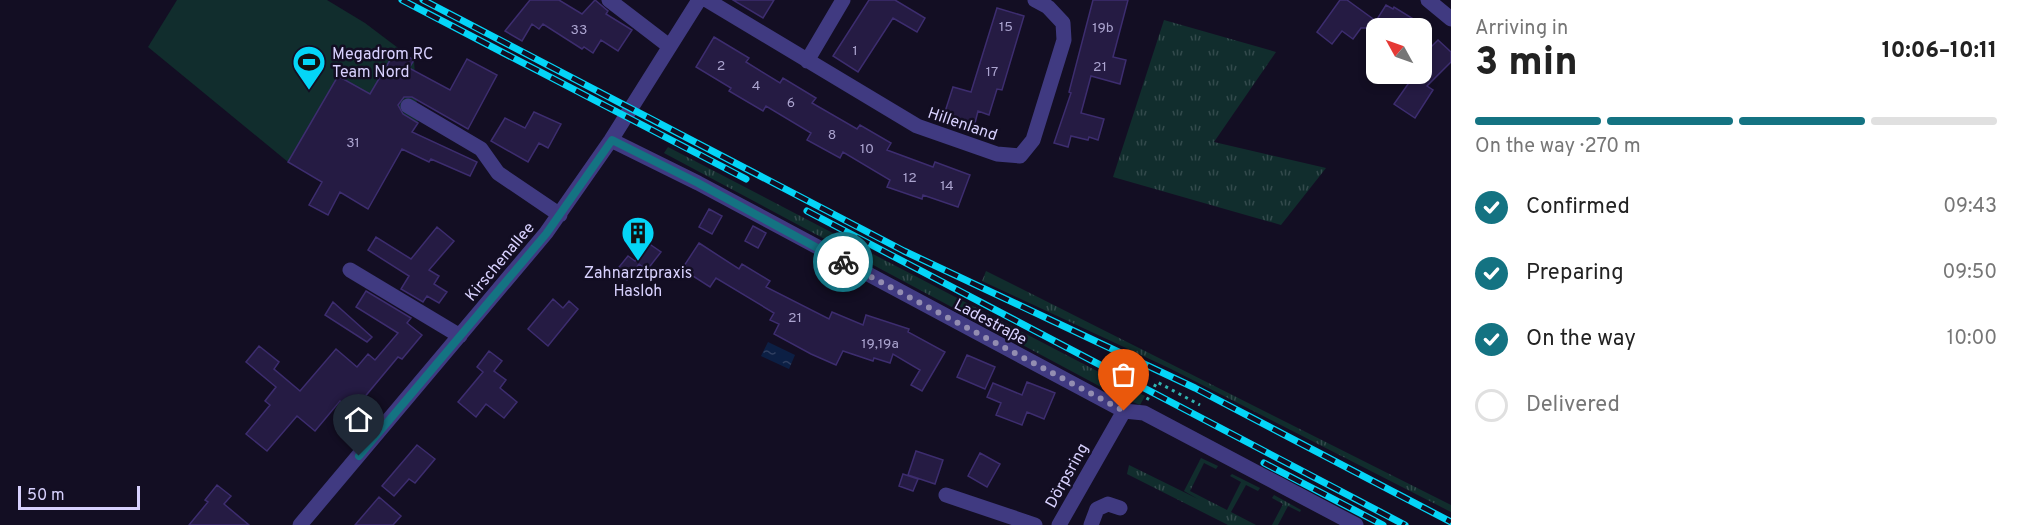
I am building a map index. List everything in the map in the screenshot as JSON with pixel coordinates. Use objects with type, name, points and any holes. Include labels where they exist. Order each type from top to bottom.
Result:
[{"type":"street","points":[[609,0],[669,46]]},
{"type":"street","name":"Kirschenallee","points":[[300,525],[560,215],[612,140],[699,0]]},
{"type":"street","name":"Hillenland","points":[[707,0],[916,126],[997,154],[1020,156],[1033,141],[1064,40],[1063,23],[1048,7],[1035,0]]},
{"type":"street","points":[[807,61],[843,0]]},
{"type":"street","points":[[1428,0],[1451,19]]},
{"type":"street","points":[[408,106],[481,149],[498,173],[560,215]]},
{"type":"street","name":"Ladestraße","points":[[612,140],[698,183],[1124,411],[1144,413],[1356,525]]},
{"type":"street","points":[[350,270],[460,336]]},
{"type":"street","name":"Dörpsring","points":[[1059,525],[1124,411]]},
{"type":"street","points":[[946,495],[1035,525]]},
{"type":"street","points":[[1091,525],[1097,509],[1108,504],[1120,508]]},
{"type":"path","points":[[1150,406],[1146,404],[1157,382],[1200,405]]},
{"type":"green space","name":"Megadrom RC Team Nord","points":[[177,0],[327,0],[365,23],[414,60],[418,122],[368,209],[288,162],[148,47]]},
{"type":"green space","points":[[1164,20],[1276,52],[1214,142],[1326,168],[1281,225],[1113,177]]},
{"type":"green space","points":[[668,147],[1145,396],[1140,405],[1116,395],[664,153]]},
{"type":"green space","points":[[986,271],[1451,505],[1451,512],[1171,369],[982,281]]},
{"type":"green space","points":[[1201,458],[1218,466],[1216,469],[1204,463],[1190,491],[1227,510],[1241,482],[1230,476],[1232,474],[1260,488],[1258,491],[1246,485],[1231,512],[1256,525],[1228,525],[1127,474],[1129,465],[1198,499],[1184,491]]},
{"type":"green space","points":[[1274,495],[1301,510],[1300,512],[1288,506],[1278,525],[1272,525],[1283,504],[1272,498]]},
{"type":"water","points":[[768,342],[795,355],[789,369],[761,356]]},
{"type":"building","points":[[530,0],[559,0],[582,14],[595,0],[608,11],[606,14],[632,30],[618,51],[601,40],[593,53],[584,47],[582,49],[543,24],[539,29],[532,24],[522,41],[505,31]]},
{"type":"building","points":[[733,0],[774,0],[763,18]]},
{"type":"building","points":[[869,0],[895,0],[925,18],[917,32],[893,18],[858,72],[833,56]]},
{"type":"building","points":[[1093,0],[1128,0],[1113,57],[1126,60],[1120,84],[1091,76],[1081,113],[1104,119],[1098,140],[1071,136],[1068,147],[1054,143],[1071,93],[1069,92]]},
{"type":"building","points":[[1340,0],[1347,0],[1372,18],[1366,18],[1366,28],[1361,28],[1353,39],[1342,31],[1332,44],[1317,32]]},
{"type":"building","points":[[1386,5],[1393,9],[1394,7],[1412,18],[1378,18]]},
{"type":"building","points":[[997,8],[1024,16],[1002,90],[997,89],[989,115],[978,111],[973,131],[942,121],[953,87],[971,92]]},
{"type":"building","points":[[714,37],[749,58],[746,62],[780,83],[783,78],[816,98],[812,103],[857,129],[860,125],[891,143],[887,150],[933,167],[935,162],[970,175],[958,207],[923,195],[922,199],[887,187],[890,180],[843,152],[840,158],[807,140],[811,133],[766,106],[763,111],[729,91],[731,88],[696,67]]},
{"type":"building","points":[[1438,40],[1451,52],[1451,62],[1432,81],[1432,46]]},
{"type":"building","points":[[396,50],[414,60],[409,68],[450,90],[467,59],[497,75],[468,129],[412,97],[404,97],[398,105],[403,114],[418,123],[412,132],[477,162],[470,176],[431,159],[429,162],[402,149],[368,209],[340,192],[328,215],[309,205],[322,182],[288,162],[338,76],[370,94]]},
{"type":"building","points":[[1408,84],[1429,84],[1427,86],[1433,90],[1415,118],[1394,104]]},
{"type":"building","points":[[534,112],[561,124],[548,148],[539,143],[528,162],[491,141],[505,118],[525,128]]},
{"type":"building","points":[[709,209],[722,216],[712,234],[699,227]]},
{"type":"building","points":[[753,226],[766,233],[758,248],[745,241]]},
{"type":"building","points":[[437,227],[454,241],[429,270],[439,276],[434,284],[447,292],[439,303],[427,296],[423,302],[401,289],[409,276],[368,250],[376,237],[411,259]]},
{"type":"building","name":"Zahnarztpraxis Hasloh","points":[[648,243],[661,252],[647,270],[639,264],[627,280],[615,272],[628,256],[635,261]]},
{"type":"building","points":[[699,243],[739,269],[742,264],[770,281],[766,287],[829,319],[832,312],[863,325],[866,315],[909,329],[908,332],[945,352],[922,391],[911,385],[920,370],[893,354],[890,363],[874,358],[873,361],[843,351],[836,365],[811,354],[774,334],[779,324],[770,320],[774,313],[716,278],[710,287],[682,269]]},
{"type":"building","points":[[366,291],[411,318],[407,323],[422,335],[402,359],[398,357],[363,399],[366,402],[356,414],[340,401],[315,431],[297,416],[267,451],[246,434],[270,405],[265,401],[276,387],[246,362],[259,346],[279,362],[274,369],[300,391],[336,349],[357,367],[368,354],[375,360],[398,333],[356,307]]},
{"type":"building","points":[[553,299],[563,308],[569,301],[578,309],[548,346],[528,329]]},
{"type":"building","points":[[333,302],[372,337],[367,342],[325,315]]},
{"type":"building","points":[[489,351],[502,361],[494,371],[506,380],[500,388],[517,402],[504,418],[486,404],[476,417],[458,402],[483,372],[477,367]]},
{"type":"building","points":[[967,355],[995,367],[985,389],[957,377]]},
{"type":"building","points":[[1027,382],[1055,393],[1044,419],[1027,412],[1022,425],[996,415],[1001,403],[987,397],[993,383],[1022,395]]},
{"type":"building","points":[[417,445],[435,459],[415,483],[409,479],[394,496],[382,486]]},
{"type":"building","points":[[916,451],[943,460],[935,484],[908,475]]},
{"type":"building","points":[[980,453],[1000,464],[987,487],[968,476]]},
{"type":"building","points":[[903,474],[918,479],[913,491],[899,486]]},
{"type":"building","points":[[217,485],[231,496],[224,504],[249,525],[189,525],[208,502],[205,500]]},
{"type":"building","points":[[379,497],[401,516],[393,525],[355,525]]},
{"type":"railway","points":[[402,0],[746,179]]},
{"type":"railway","points":[[423,0],[904,251],[1195,388],[1451,522]]},
{"type":"railway","points":[[807,211],[1405,525]]},
{"type":"railway","points":[[1264,463],[1383,525]]},
{"type":"way so far","points":[[843,262],[1124,411]]},
{"type":"place","name":"Megadrom RC Team Nord","points":[[309,91]]},
{"type":"place","name":"Zahnarztpraxis Hasloh","points":[[638,262]]},
{"type":"route","points":[[359,456],[546,234],[612,140],[698,183],[843,262]]}]
